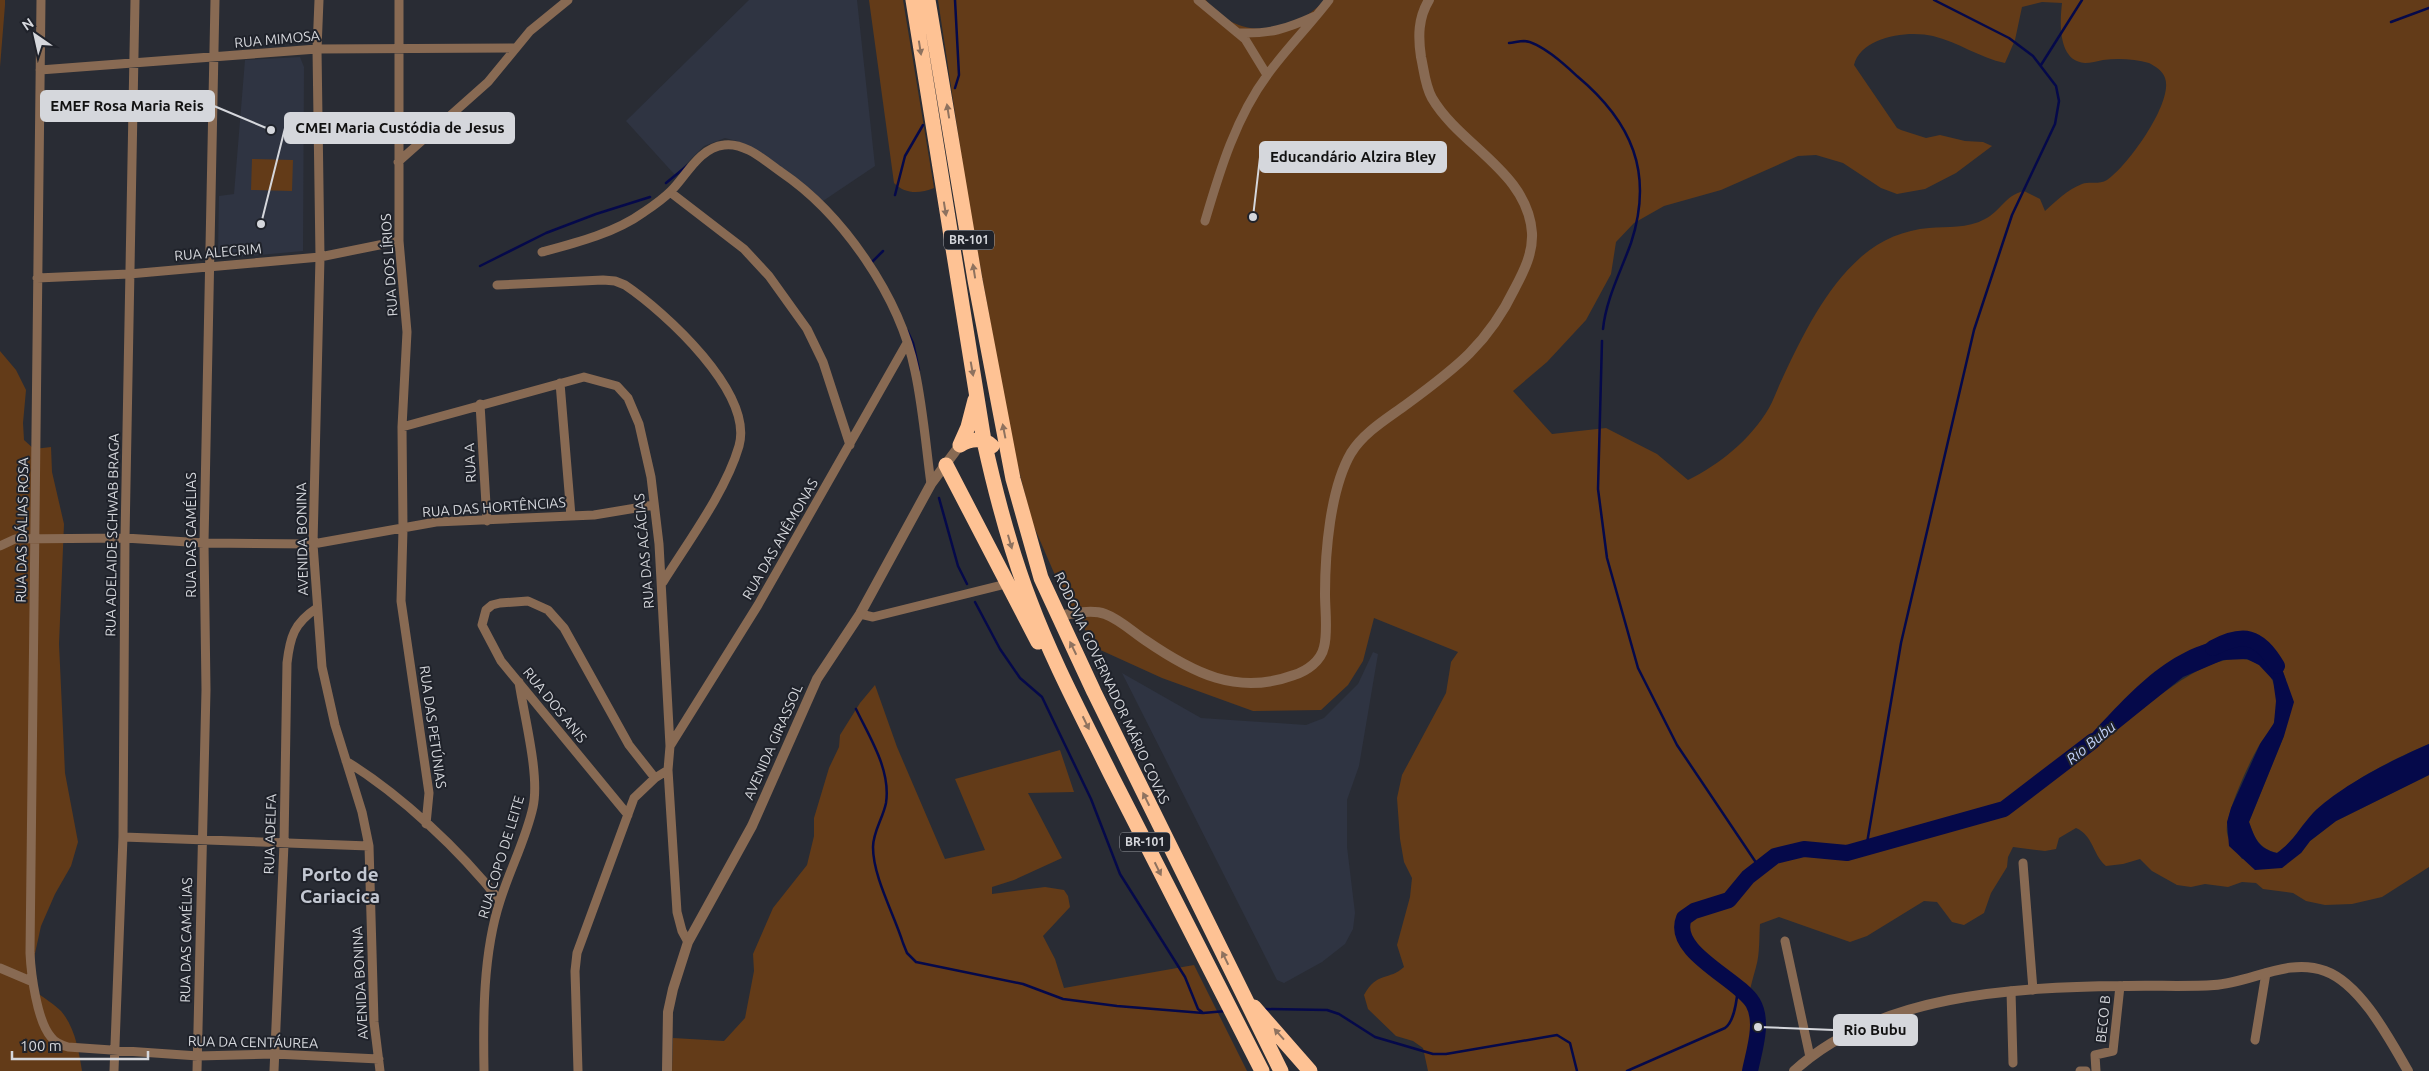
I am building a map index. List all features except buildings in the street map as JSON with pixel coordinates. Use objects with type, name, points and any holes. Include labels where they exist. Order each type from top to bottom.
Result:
[{"type":"highway","name":"BR-101","points":[[913,0],[984,441],[996,495],[1015,558],[1030,601],[1064,680],[1198,948],[1262,1071]]},
{"type":"highway","name":"RODOVIA GOVERNADOR MÁRIO COVAS","points":[[928,0],[975,280],[1011,470],[1020,509],[1041,578],[1281,1071]]},
{"type":"highway","points":[[960,445],[968,427],[976,394]]},
{"type":"highway","points":[[960,445],[974,440],[984,441],[997,449],[1002,457],[1029,569],[1033,575],[1041,578]]},
{"type":"highway","points":[[946,465],[1046,658],[1064,680]]},
{"type":"highway","points":[[1243,996],[1310,1071]]},
{"type":"highway","points":[[1252,1053],[1270,1071]]},
{"type":"street","name":"RUA DAS DÁLIAS ROSA","points":[[41,0],[30,953],[33,982],[47,1032],[52,1039],[68,1047]]},
{"type":"street","name":"RUA ADELAIDE SCHWAB BRAGA","points":[[114,1071],[122,837],[129,274],[135,0]]},
{"type":"street","name":"RUA DAS CAMÉLIAS","points":[[197,1071],[206,690],[204,543],[215,0]]},
{"type":"street","name":"AVENIDA BONINA","points":[[319,0],[317,49],[320,257],[313,544],[322,667],[334,725],[346,761],[369,846],[374,1022],[380,1071]]},
{"type":"street","name":"RUA DOS LÍRIOS","points":[[399,0],[399,241],[407,332],[402,427],[403,529]]},
{"type":"street","points":[[398,162],[488,82],[530,31],[568,0]]},
{"type":"street","points":[[1198,0],[1239,33],[1253,49],[1267,75]]},
{"type":"street","points":[[1205,221],[1224,156],[1238,126],[1267,75],[1329,0]]},
{"type":"street","points":[[1058,616],[1085,613],[1108,615],[1195,672],[1236,683],[1270,683],[1298,674],[1319,660],[1325,646],[1325,562],[1329,531],[1342,476],[1351,453],[1370,431],[1449,373],[1480,345],[1504,312],[1529,258],[1532,229],[1520,193],[1499,169],[1459,132],[1432,98],[1428,90],[1420,50],[1419,32],[1420,22],[1429,0]]},
{"type":"street","points":[[1239,33],[1267,33],[1282,30],[1316,15]]},
{"type":"street","name":"RUA MIMOSA","points":[[40,70],[317,49],[516,48]]},
{"type":"street","points":[[542,252],[579,242],[642,214],[670,192],[696,161],[714,148],[733,145],[755,154],[795,181],[826,212],[863,256],[891,302],[915,370],[931,484]]},
{"type":"street","points":[[670,192],[744,249],[769,276],[807,329],[823,362],[850,445]]},
{"type":"street","name":"RUA ALECRIM","points":[[37,278],[129,274],[320,257],[399,241]]},
{"type":"street","points":[[497,285],[603,280],[625,285],[687,338],[708,362],[735,405],[740,434],[736,453],[708,510],[663,582]]},
{"type":"street","name":"RUA DAS ANÊMONAS","points":[[670,746],[758,605],[907,343]]},
{"type":"street","name":"RUA DAS ACÁCIAS","points":[[402,427],[480,404],[584,377],[594,378],[617,386],[628,398],[639,424],[651,477],[663,582],[670,746],[668,770],[677,912],[682,931],[688,942]]},
{"type":"street","points":[[560,383],[571,516]]},
{"type":"street","name":"RUA A","points":[[480,404],[487,521]]},
{"type":"street","name":"AVENIDA GIRASSOL","points":[[666,1071],[668,1012],[673,989],[688,942],[752,826],[817,678],[860,614],[931,484],[960,445]]},
{"type":"street","name":"RUA DAS HORTÊNCIAS","points":[[0,546],[15,539],[125,538],[204,543],[313,544],[436,522],[487,521],[615,513],[654,505]]},
{"type":"street","name":"RUA DAS PETÚNIAS","points":[[403,529],[400,601],[429,793],[426,824]]},
{"type":"street","points":[[860,614],[873,617],[1006,584]]},
{"type":"street","name":"RUA DOS ANIS","points":[[628,815],[501,661],[482,625],[486,610],[492,605],[528,601],[535,603],[553,615],[567,632],[629,744],[655,778]]},
{"type":"street","name":"RUA ADELFA","points":[[274,1071],[284,844],[286,679],[289,642],[302,618],[317,608]]},
{"type":"street","name":"RUA COPO DE LEITE","points":[[484,1071],[484,1013],[493,930],[500,901],[534,806],[532,766],[518,682]]},
{"type":"street","points":[[346,761],[380,783],[426,824],[474,870],[500,901]]},
{"type":"street","points":[[578,1071],[575,971],[577,954],[591,912],[605,882],[638,792],[668,770]]},
{"type":"street","points":[[122,837],[369,846]]},
{"type":"street","points":[[2023,862],[2033,990]]},
{"type":"street","points":[[1785,941],[1810,1057]]},
{"type":"street","points":[[1794,1071],[1810,1057],[1847,1034],[1879,1020],[1938,1004],[2012,991],[2120,986],[2214,985],[2294,967],[2311,967],[2337,976],[2364,1004],[2408,1071]]},
{"type":"street","points":[[0,968],[33,982]]},
{"type":"street","points":[[2256,1040],[2266,973]]},
{"type":"street","name":"BECO B","points":[[2096,1071],[2095,1055],[2113,1052],[2120,986]]},
{"type":"street","points":[[2012,991],[2013,1063]]},
{"type":"street","name":"RUA DA CENTÁUREA","points":[[68,1047],[198,1056],[274,1054],[379,1059]]},
{"type":"street","points":[[2080,1071],[2086,1071]]},
{"type":"shaded area","points":[[0,0],[5,0],[5,5],[0,67]]},
{"type":"shaded area","points":[[749,0],[857,0],[875,166],[820,203],[760,153],[737,141],[725,138],[704,146],[675,175],[626,121]]},
{"type":"shaded area","points":[[869,0],[903,0],[934,188],[928,190],[912,192],[898,187],[894,183]]},
{"type":"shaded area","points":[[938,0],[1206,0],[1218,13],[1233,22],[1248,28],[1264,29],[1281,27],[1297,21],[1312,12],[1325,0],[2429,0],[2429,744],[2384,765],[2350,785],[2277,853],[2258,842],[2249,822],[2284,736],[2286,680],[2281,666],[2266,651],[2244,640],[2214,640],[2201,646],[2092,734],[2078,748],[2082,758],[2142,709],[2192,674],[2216,663],[2238,659],[2258,664],[2273,682],[2277,706],[2273,725],[2250,762],[2229,814],[2227,833],[2242,859],[2301,853],[2310,841],[2336,821],[2429,775],[2429,867],[2382,897],[2352,904],[2325,905],[2306,901],[2293,893],[2263,889],[2256,883],[2242,882],[2228,887],[2205,884],[2191,887],[2177,885],[2152,871],[2140,859],[2106,866],[2101,861],[2090,840],[2082,831],[2076,828],[2059,838],[2056,849],[2045,851],[2013,847],[2008,857],[2007,867],[1991,893],[1984,913],[1964,925],[1952,922],[1937,902],[1924,901],[1867,936],[1850,942],[1779,917],[1760,924],[1758,957],[1749,998],[1752,1012],[1762,1029],[1753,1071],[1428,1071],[1423,1048],[1413,1041],[1396,1036],[1368,1009],[1364,995],[1369,987],[1378,979],[1393,974],[1404,967],[1397,945],[1410,897],[1412,878],[1404,862],[1397,798],[1402,775],[1446,693],[1451,662],[1458,652],[1374,618],[1363,661],[1348,685],[1321,710],[1253,711],[1162,678],[1096,648],[1061,589],[1032,522],[1013,447],[967,193]],"holes":[[[2042,2],[2062,3],[2062,39],[2069,55],[2076,61],[2085,63],[2126,59],[2149,63],[2164,75],[2166,89],[2163,102],[2137,148],[2116,173],[2107,180],[2077,186],[2045,211],[2040,199],[2024,191],[2012,196],[1990,216],[1978,222],[1964,226],[1910,231],[1884,241],[1868,251],[1836,283],[1816,313],[1771,404],[1761,420],[1743,441],[1723,459],[1688,480],[1657,454],[1606,428],[1552,434],[1513,391],[1547,362],[1586,320],[1611,274],[1616,242],[1634,223],[1664,206],[1721,190],[1798,156],[1816,155],[1843,163],[1881,188],[1897,194],[1925,189],[1956,173],[1992,146],[1983,142],[1965,141],[1940,135],[1926,138],[1897,128],[1854,65],[1858,55],[1866,47],[1887,37],[1923,34],[1951,42],[1987,58],[2005,63],[2015,40],[2022,7]]]},
{"type":"shaded area","points":[[300,57],[304,67],[303,251],[227,258],[218,253],[219,196],[234,194],[245,60]]},
{"type":"shaded area","points":[[252,159],[293,160],[292,191],[251,190]]},
{"type":"shaded area","points":[[0,351],[16,370],[26,390],[23,423],[24,440],[34,449],[51,447],[52,472],[64,524],[59,644],[65,773],[78,842],[71,866],[55,894],[41,926],[32,967],[36,992],[61,1011],[70,1024],[76,1040],[82,1071],[0,1071]]},
{"type":"shaded area","points":[[1373,652],[1378,654],[1359,766],[1347,800],[1347,847],[1355,913],[1353,929],[1345,944],[1322,962],[1284,983],[1277,980],[1122,673],[1201,718],[1306,725],[1324,718],[1358,684]]},
{"type":"shaded area","points":[[875,685],[897,747],[945,859],[985,850],[955,779],[1060,750],[1074,792],[1028,793],[1062,858],[1014,880],[992,887],[992,894],[1045,887],[1064,890],[1068,896],[1070,907],[1043,936],[1055,959],[1064,988],[1194,965],[1247,1071],[672,1071],[673,1038],[724,1041],[745,1018],[754,971],[753,954],[773,908],[807,865],[814,836],[814,818],[829,768],[839,747],[840,735],[860,703]]},
{"type":"water","points":[[2230,639],[2244,640],[2266,651],[2281,666],[2294,702],[2284,736],[2249,822],[2258,842],[2266,849],[2277,853],[2283,849],[2313,813],[2324,803],[2352,783],[2384,765],[2429,744],[2429,775],[2336,821],[2310,841],[2301,853],[2282,868],[2255,870],[2229,846],[2227,822],[2231,808],[2260,744],[2274,723],[2276,701],[2273,680],[2259,665],[2247,659],[2223,660],[2183,677],[2082,758],[2076,755],[2078,748],[2146,679],[2185,652],[2207,644]]},
{"type":"waterway","points":[[955,0],[959,75],[955,88]]},
{"type":"waterway","points":[[1866,849],[1901,643],[1974,330],[2012,215],[2055,124],[2059,101],[2056,86],[2033,56],[2009,38],[1934,0]]},
{"type":"waterway","points":[[2041,65],[2082,0]]},
{"type":"waterway","points":[[2391,22],[2429,8]]},
{"type":"waterway","points":[[1509,43],[1530,42],[1545,50],[1566,66],[1612,112],[1633,150],[1639,172],[1638,218],[1631,243],[1611,296],[1603,329]]},
{"type":"waterway","points":[[895,195],[905,156],[923,125]]},
{"type":"waterway","points":[[666,183],[688,165]]},
{"type":"waterway","points":[[480,266],[546,233],[596,214],[650,197]]},
{"type":"waterway","points":[[872,262],[883,251]]},
{"type":"waterway","points":[[907,330],[913,343],[919,370]]},
{"type":"waterway","points":[[1602,341],[1598,489],[1607,558],[1638,668],[1677,745],[1759,867]]},
{"type":"waterway","points":[[939,498],[958,566],[967,584]]},
{"type":"waterway","points":[[975,602],[1000,649],[1020,678],[1042,697],[1091,799],[1120,874],[1185,977],[1198,1009],[1202,1012]]},
{"type":"waterway","name":"Rio Bubu","points":[[2213,648],[2233,640],[2250,639],[2264,648],[2277,666]]},
{"type":"waterway","points":[[856,709],[878,754],[887,791],[883,814],[873,841],[876,871],[907,953],[916,962],[1023,984],[1063,999],[1117,1006],[1203,1013],[1226,1011]]},
{"type":"waterway","name":"Rio Bubu","points":[[1750,1071],[1758,1028],[1758,1019],[1753,1003],[1734,984],[1696,954],[1687,942],[1682,930],[1684,918],[1694,911],[1729,900],[1748,877],[1775,856],[1804,849],[1847,853],[2004,809],[2093,741]]},
{"type":"waterway","points":[[1627,1071],[1725,1028],[1733,1015],[1738,987]]},
{"type":"waterway","points":[[1264,1009],[1327,1010],[1339,1014],[1375,1037],[1433,1054],[1446,1054],[1557,1035],[1570,1043],[1577,1071]]},
{"type":"place","name":"EMEF Rosa Maria Reis","points":[[271,130]]},
{"type":"place","name":"Educandário Alzira Bley","points":[[1253,217]]},
{"type":"place","name":"CMEI Maria Custódia de Jesus","points":[[261,224]]},
{"type":"place","name":"Rio Bubu","points":[[1758,1027]]},
{"type":"district","name":"Porto de Cariacica","points":[[340,885]]}]
